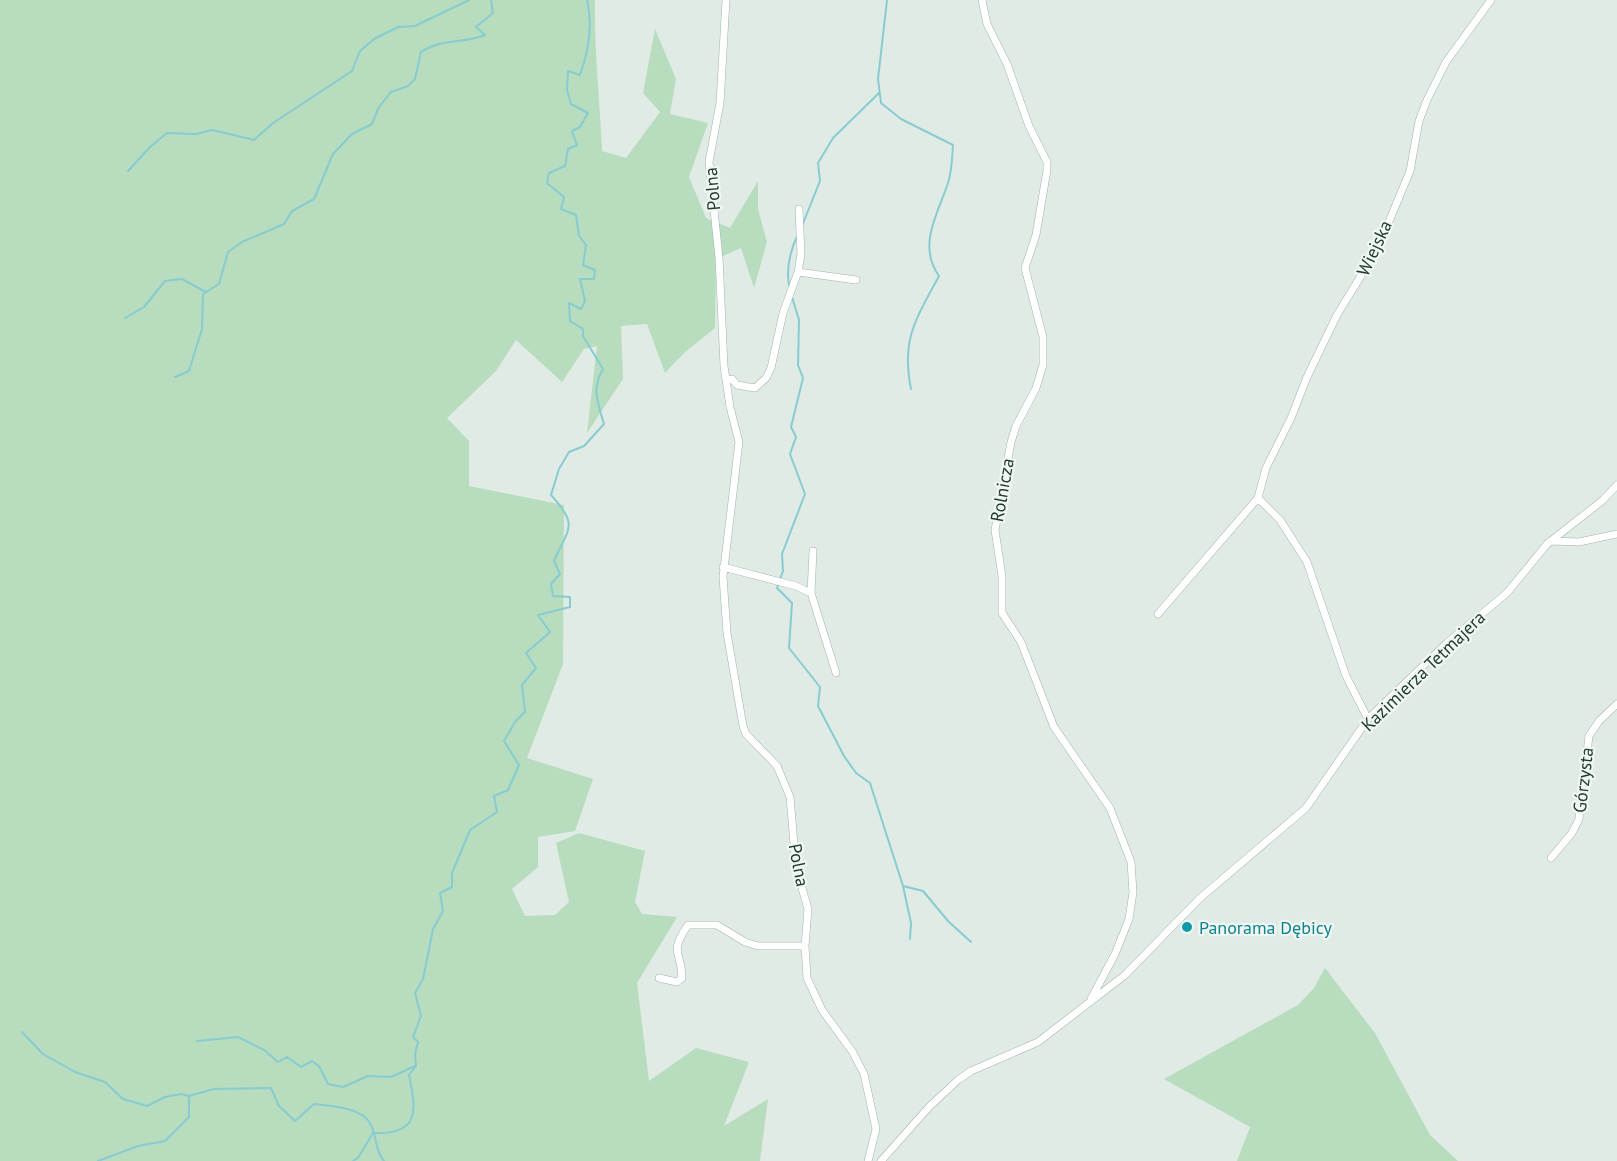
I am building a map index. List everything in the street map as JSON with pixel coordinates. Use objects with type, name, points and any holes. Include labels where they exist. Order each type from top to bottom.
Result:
[{"type":"street","name":"Polna","points":[[726,0],[720,103],[709,162],[719,258],[726,380],[739,441],[723,567],[728,633],[737,683],[740,717],[746,734],[777,766],[790,797],[795,867],[808,909],[805,969],[813,993],[822,1010],[855,1056],[867,1084],[876,1129],[868,1161]]},
{"type":"street","name":"Rolnicza","points":[[982,0],[987,24],[1007,64],[1029,126],[1047,162],[1036,235],[1025,268],[1042,328],[1043,366],[1036,388],[1016,426],[997,512],[995,530],[1002,583],[1000,605],[1002,613],[1021,642],[1054,727],[1110,808],[1128,850],[1132,871],[1129,919],[1115,954],[1091,999]]},
{"type":"street","name":"Wiejska","points":[[1158,614],[1258,498],[1266,468],[1291,418],[1307,377],[1337,315],[1378,248],[1410,171],[1424,106],[1446,62],[1491,0]]},
{"type":"street","points":[[726,380],[732,379],[737,385],[755,388],[766,378],[777,347],[785,305],[798,272],[801,254],[799,209]]},
{"type":"street","points":[[798,272],[856,280]]},
{"type":"street","name":"Kazimierza Tetmajera","points":[[881,1161],[928,1107],[958,1080],[1038,1042],[1125,975],[1199,899],[1306,808],[1368,719],[1448,642],[1507,593],[1551,541],[1603,500],[1617,485]]},
{"type":"street","points":[[1258,498],[1280,520],[1306,562],[1346,676],[1368,719]]},
{"type":"street","points":[[1551,541],[1579,542],[1617,534]]},
{"type":"street","points":[[813,551],[811,593],[817,605],[822,632],[836,674]]},
{"type":"street","points":[[723,567],[796,586],[811,593]]},
{"type":"street","name":"Górzysta","points":[[1551,858],[1572,833],[1579,819],[1589,736],[1599,721],[1617,704]]},
{"type":"street","points":[[659,978],[677,982],[682,978],[682,968],[676,957],[677,944],[688,925],[717,925],[745,942],[758,946],[805,946]]},
{"type":"green space","points":[[0,0],[595,0],[602,151],[626,158],[660,112],[643,93],[655,29],[676,79],[670,114],[708,123],[689,177],[706,218],[730,228],[758,181],[758,209],[767,242],[754,288],[741,248],[716,259],[715,328],[684,353],[665,373],[647,324],[621,326],[623,379],[587,433],[597,346],[584,349],[562,382],[516,340],[496,371],[447,418],[469,441],[469,486],[564,505],[563,664],[527,758],[593,779],[575,831],[538,837],[538,867],[512,889],[525,916],[555,915],[569,902],[556,843],[579,833],[645,851],[635,902],[642,914],[677,917],[637,983],[649,1081],[696,1048],[749,1062],[724,1126],[768,1099],[760,1161],[0,1161]]},
{"type":"green space","points":[[1325,968],[1375,1033],[1430,1135],[1458,1161],[1237,1161],[1250,1127],[1164,1079],[1298,1005],[1314,988]]},
{"type":"waterway","points":[[128,171],[150,147],[167,133],[196,134],[212,130],[254,140],[273,123],[352,71],[360,51],[374,39],[398,27],[415,26],[469,0]]},
{"type":"waterway","points":[[175,377],[189,371],[202,329],[203,294],[219,284],[228,252],[242,242],[284,224],[292,211],[314,199],[333,154],[352,134],[372,124],[379,107],[391,92],[408,86],[415,79],[421,52],[437,45],[485,35],[476,27],[493,13],[491,0]]},
{"type":"waterway","points":[[353,1161],[358,1158],[373,1133],[399,1130],[411,1119],[413,1100],[409,1075],[416,1066],[415,1054],[418,1042],[413,1037],[421,1016],[415,993],[423,979],[433,929],[443,911],[440,893],[452,887],[452,873],[470,830],[497,812],[494,796],[508,790],[519,765],[504,741],[515,722],[525,712],[522,685],[536,668],[526,653],[550,632],[538,615],[570,607],[570,597],[553,596],[551,584],[560,574],[554,561],[569,527],[560,505],[551,495],[559,469],[569,452],[584,446],[604,424],[596,390],[603,369],[583,336],[583,329],[570,321],[569,303],[581,309],[585,301],[580,279],[594,279],[595,270],[583,265],[586,245],[579,236],[576,215],[561,209],[564,197],[547,183],[549,173],[565,166],[568,149],[577,145],[572,131],[580,127],[588,113],[571,104],[567,90],[568,71],[580,75],[586,56],[590,28],[587,0]]},
{"type":"waterway","points":[[887,0],[878,79],[881,103],[901,119],[953,145],[949,178],[935,218],[930,241],[930,253],[939,276],[917,317],[909,343],[908,372],[911,389]]},
{"type":"waterway","points":[[802,226],[820,181],[818,163],[833,138],[879,93]]},
{"type":"waterway","points":[[790,289],[789,261],[798,234]]},
{"type":"waterway","points":[[125,318],[144,307],[165,281],[182,279],[206,292]]},
{"type":"waterway","points":[[792,297],[799,320],[798,365],[803,378],[791,427],[796,437],[790,454],[805,494],[782,554],[783,571],[777,588],[792,603],[789,648],[820,687],[818,706],[844,756],[856,773],[870,783],[903,886],[923,891],[948,921],[971,942]]},
{"type":"waterway","points":[[903,886],[911,923],[910,939]]},
{"type":"waterway","points":[[22,1032],[43,1054],[75,1072],[105,1082],[123,1099],[147,1106],[165,1097],[181,1094],[189,1096],[214,1089],[271,1088],[279,1106],[295,1121],[314,1104],[354,1111],[361,1114],[371,1125],[379,1153],[384,1161]]},
{"type":"waterway","points":[[197,1041],[238,1037],[264,1050],[278,1062],[287,1057],[301,1067],[312,1061],[319,1066],[328,1084],[343,1087],[368,1076],[391,1077],[415,1066]]},
{"type":"waterway","points":[[98,1161],[138,1146],[165,1141],[189,1117],[189,1096]]},
{"type":"place","name":"Panorama Dębicy","points":[[1187,927]]}]
